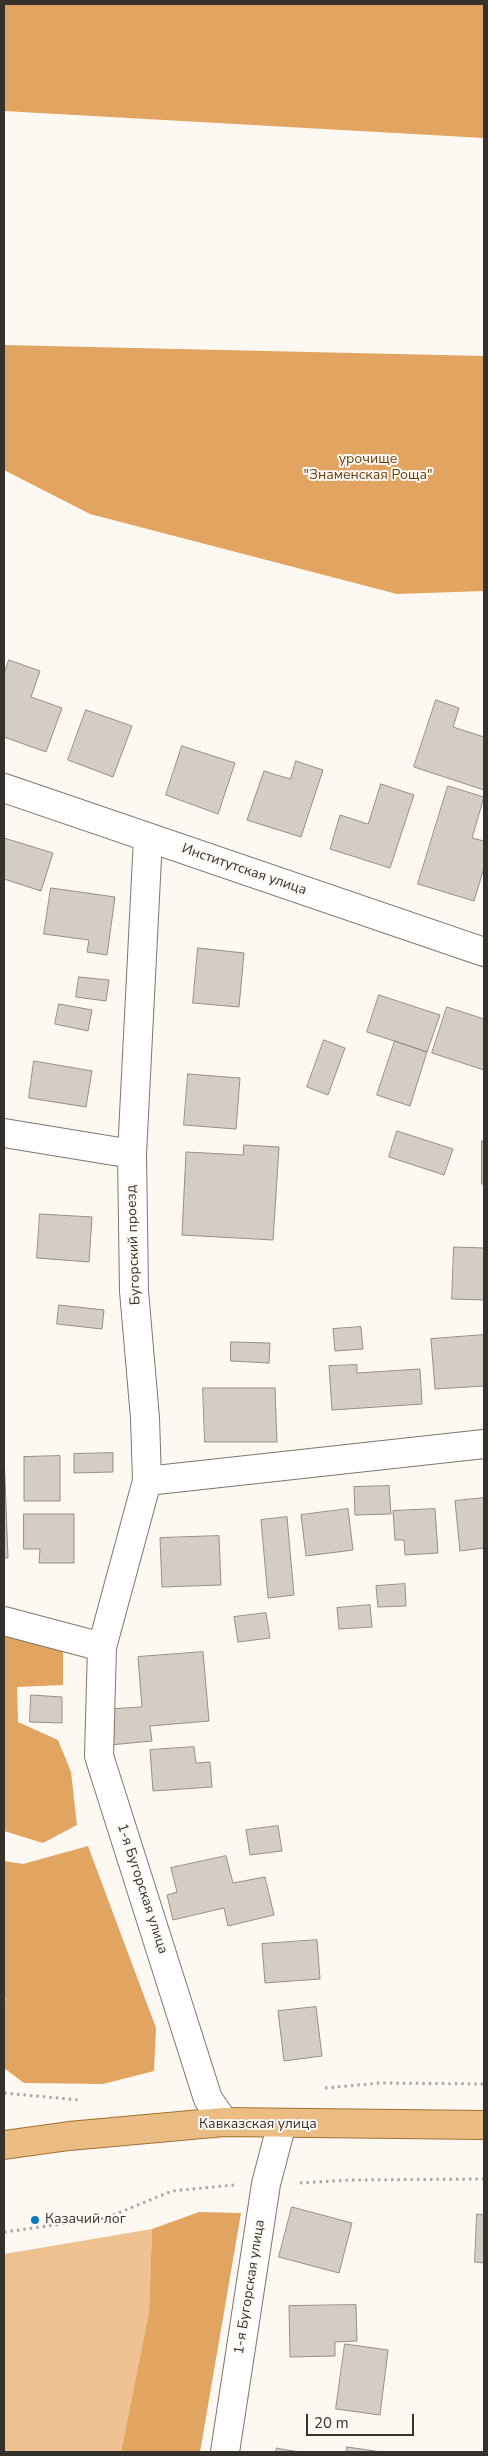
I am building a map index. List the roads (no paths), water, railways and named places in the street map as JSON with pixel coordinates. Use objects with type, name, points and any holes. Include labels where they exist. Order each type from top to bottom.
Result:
[{"type":"main road","name":"Кавказская улица","points":[[4,2145],[69,2136],[224,2122],[484,2125]]},
{"type":"street","name":"Институтская улица","points":[[4,788],[484,952]]},
{"type":"street","name":"Бугорский проезд","points":[[102,1647],[147,1480],[145,1418],[134,1291],[132,1154],[148,838]]},
{"type":"street","points":[[4,1133],[132,1154]]},
{"type":"street","points":[[147,1480],[484,1444]]},
{"type":"street","points":[[4,1620],[102,1647]]},
{"type":"street","name":"1-я Бугорская улица","points":[[102,1647],[99,1756],[208,2099],[224,2122]]},
{"type":"street","name":"1-я Бугорская улица","points":[[225,2452],[266,2184],[282,2123]]},
{"type":"place","name":"Казачий лог","points":[[35,2220]]},
{"type":"park label","name":"урочище \"Знаменская Роща\"","points":[[368,468]]}]
